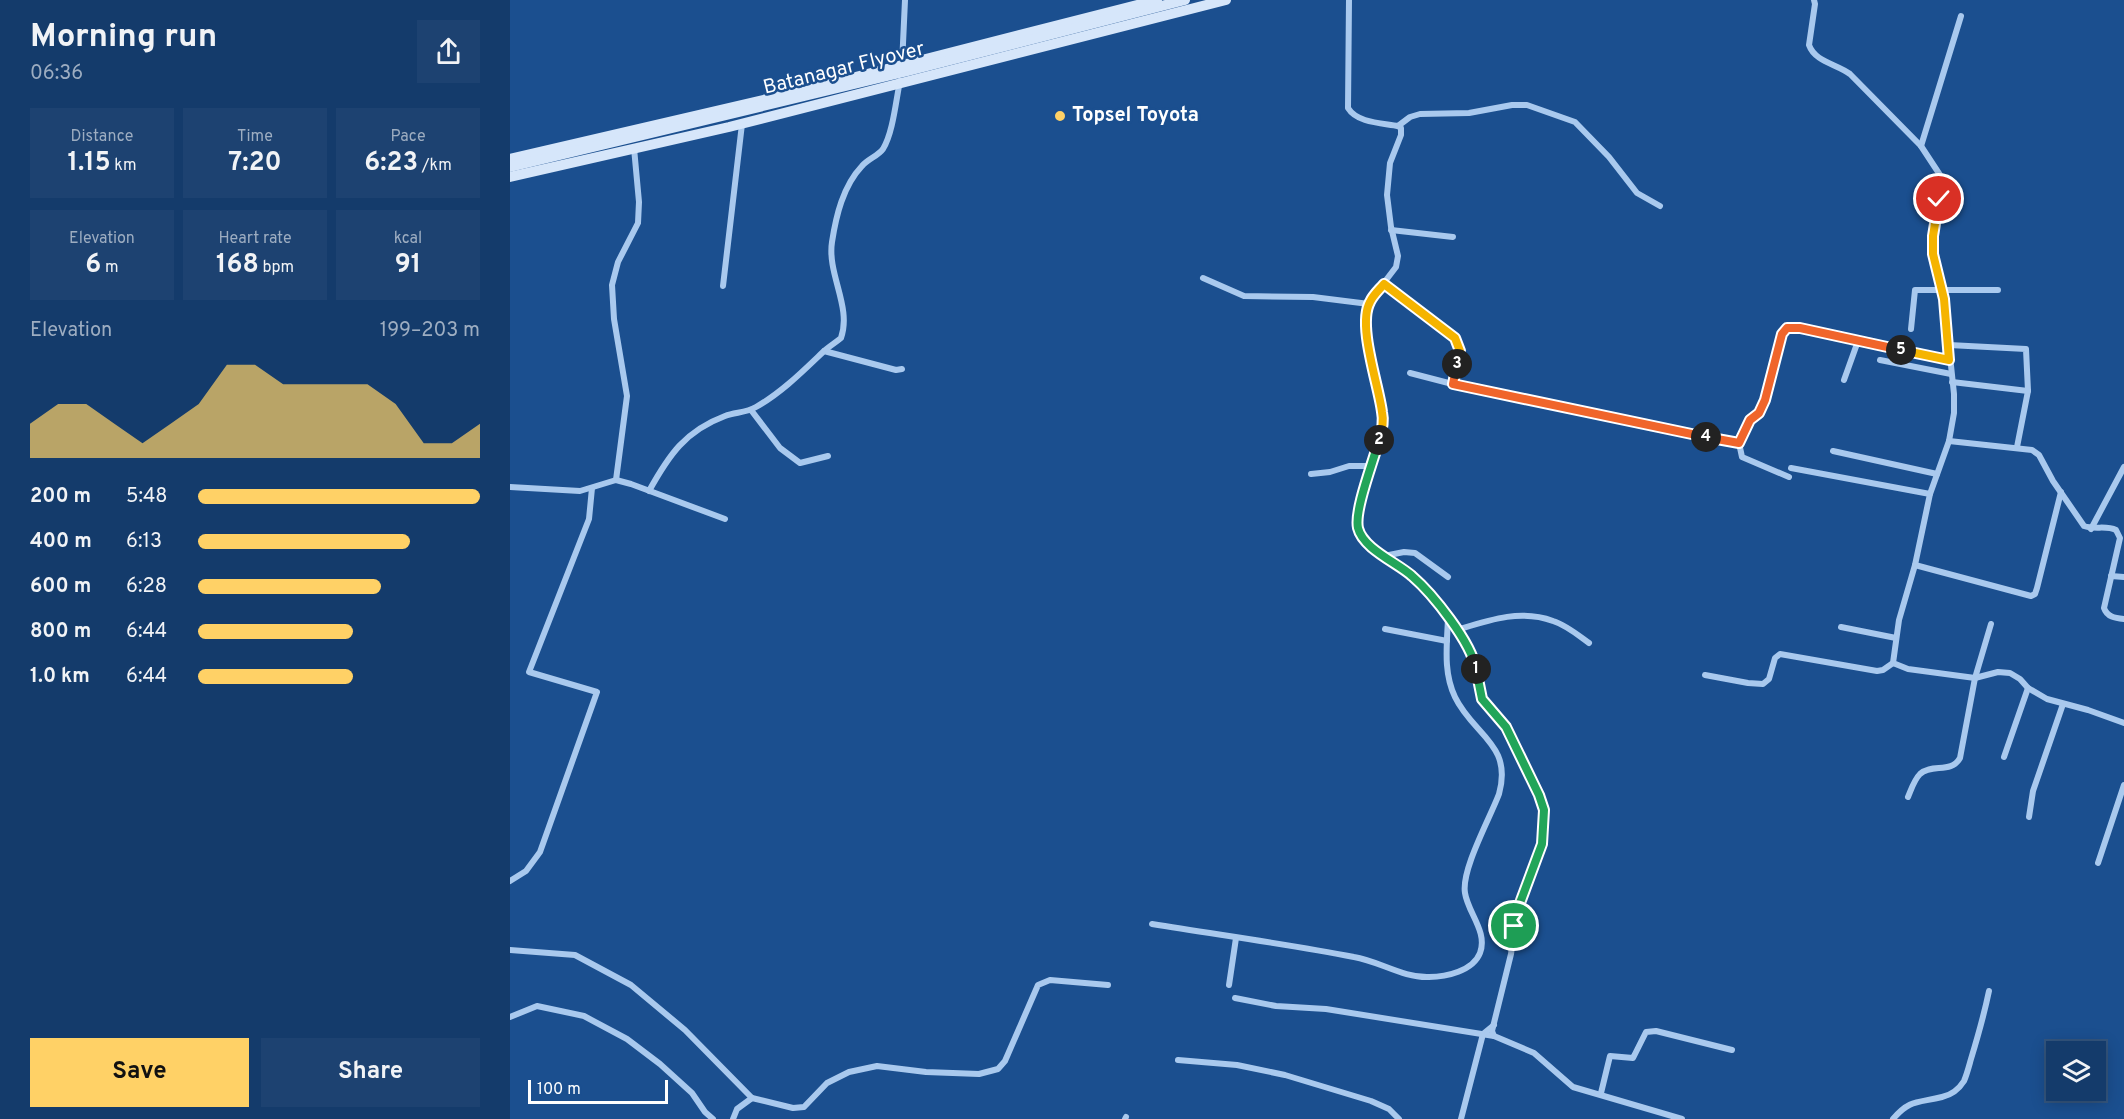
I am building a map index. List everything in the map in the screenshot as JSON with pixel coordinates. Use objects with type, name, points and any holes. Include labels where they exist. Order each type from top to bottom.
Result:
[{"type":"street","points":[[649,490],[668,458],[686,438],[727,415],[751,410],[793,381],[824,351],[836,343],[842,334],[841,303],[831,250],[841,205],[849,183],[860,168],[883,150],[890,128],[902,65],[905,0]]},
{"type":"street","points":[[510,159],[704,115],[1156,0]]},
{"type":"street","name":"Batanagar Flyover","points":[[510,167],[886,77],[1185,0]]},
{"type":"street","points":[[510,177],[742,123],[1226,0]]},
{"type":"street","points":[[1349,0],[1348,108],[1351,113],[1362,119],[1401,128],[1401,135],[1390,163],[1387,195],[1398,256],[1396,267],[1369,304],[1366,325],[1383,415],[1382,430],[1362,500],[1358,526],[1364,539],[1412,575],[1468,645],[1475,663],[1482,699],[1506,727],[1544,810],[1542,844],[1517,911],[1511,954],[1494,1025],[1494,1036]]},
{"type":"street","points":[[1706,675],[1763,684],[1769,679],[1775,658],[1780,654],[1877,670],[1883,670],[1893,663],[1896,638],[1930,494],[1949,441],[1954,413],[1949,345],[1933,254],[1933,236],[1941,187],[1940,175],[1921,146],[1850,74],[1818,57],[1812,51],[1809,45],[1814,0]]},
{"type":"street","points":[[1921,146],[1961,16]]},
{"type":"street","points":[[1398,126],[1410,117],[1420,114],[1469,113],[1512,105],[1527,105],[1575,122],[1609,158],[1637,193],[1660,206]]},
{"type":"street","points":[[723,286],[742,123]]},
{"type":"street","points":[[616,480],[627,396],[614,319],[612,285],[618,262],[638,223],[639,202],[634,148]]},
{"type":"street","points":[[1392,230],[1453,237]]},
{"type":"street","points":[[1203,278],[1244,296],[1313,297],[1369,304]]},
{"type":"street","points":[[1384,284],[1455,338],[1460,351],[1453,384]]},
{"type":"street","points":[[1911,329],[1914,290],[1998,290]]},
{"type":"street","points":[[1789,477],[1742,457],[1739,443],[1750,420],[1759,413],[1765,400],[1784,330],[1792,327],[1800,328],[1949,360]]},
{"type":"street","points":[[1844,380],[1858,341]]},
{"type":"street","points":[[1949,345],[2026,349],[2028,391],[2017,447]]},
{"type":"street","points":[[824,351],[897,370],[902,369]]},
{"type":"street","points":[[1880,360],[1952,374]]},
{"type":"street","points":[[1410,373],[1453,384],[1739,443]]},
{"type":"street","points":[[1952,382],[2028,391]]},
{"type":"street","points":[[751,410],[780,448],[800,463],[828,456]]},
{"type":"street","points":[[1949,441],[2032,450],[2038,455],[2081,522],[2091,529],[2116,530],[2122,539],[2104,608],[2110,616],[2124,619]]},
{"type":"street","points":[[1833,451],[1937,474]]},
{"type":"street","points":[[1311,474],[1330,472],[1349,466],[1372,466]]},
{"type":"street","points":[[2091,529],[2124,467]]},
{"type":"street","points":[[1791,468],[1930,494]]},
{"type":"street","points":[[510,488],[580,491],[616,480],[725,519]]},
{"type":"street","points":[[510,881],[526,871],[540,852],[597,692],[529,672],[589,519],[592,488]]},
{"type":"street","points":[[1915,565],[2031,596],[2035,594],[2061,492]]},
{"type":"street","points":[[1384,556],[1404,552],[1415,553],[1448,577]]},
{"type":"street","points":[[2111,576],[2124,578]]},
{"type":"street","points":[[1457,630],[1504,617],[1524,615],[1552,620],[1589,643]]},
{"type":"street","points":[[1152,924],[1356,957],[1425,977],[1455,973],[1477,958],[1482,935],[1465,894],[1464,885],[1473,856],[1502,785],[1502,767],[1493,745],[1456,700],[1448,675],[1448,618]]},
{"type":"street","points":[[1908,797],[1921,773],[1927,770],[1950,768],[1957,764],[1960,758],[1975,678],[1991,624]]},
{"type":"street","points":[[1841,627],[1896,638]]},
{"type":"street","points":[[1385,629],[1447,641]]},
{"type":"street","points":[[1893,663],[1908,669],[1975,678],[1998,672],[2010,674],[2020,679],[2036,694],[2124,723]]},
{"type":"street","points":[[2004,757],[2028,688]]},
{"type":"street","points":[[2029,817],[2033,791],[2063,704]]},
{"type":"street","points":[[2098,863],[2109,824],[2124,785]]},
{"type":"street","points":[[1229,985],[1236,938]]},
{"type":"street","points":[[510,950],[575,955],[631,985],[685,1030],[752,1098],[793,1108],[804,1107],[826,1083],[836,1076],[877,1066],[926,1072],[979,1074],[992,1072],[1005,1061],[1038,985],[1050,980],[1108,985]]},
{"type":"street","points":[[1893,1119],[1903,1107],[1916,1101],[1941,1097],[1959,1088],[1964,1080],[1982,1025],[1989,991]]},
{"type":"street","points":[[1235,998],[1276,1006],[1326,1009],[1494,1036],[1534,1053],[1573,1087],[1601,1093],[1682,1119]]},
{"type":"street","points":[[510,1017],[537,1006],[584,1016],[627,1039],[660,1064],[692,1093],[705,1112],[713,1119]]},
{"type":"street","points":[[1461,1119],[1483,1034],[1494,1025]]},
{"type":"street","points":[[1601,1093],[1610,1056],[1633,1058],[1646,1032],[1656,1031],[1732,1050]]},
{"type":"street","points":[[1178,1060],[1237,1065],[1285,1075],[1371,1101],[1389,1109],[1399,1119]]},
{"type":"street","points":[[733,1119],[737,1109],[752,1098]]},
{"type":"place","name":"Topsel Toyota","points":[[1060,116]]},
{"type":"route","points":[[1514,926],[1517,911],[1542,844],[1544,810],[1539,795],[1506,727],[1482,699],[1475,663],[1468,645],[1412,575],[1380,554],[1364,539],[1358,526],[1362,500],[1382,430],[1383,415],[1366,325],[1370,301],[1384,284],[1455,338],[1460,351],[1453,384],[1734,444],[1742,440],[1748,423],[1762,408],[1782,334],[1787,328],[1800,328],[1949,360],[1944,299],[1933,254],[1933,236],[1939,199]]}]
